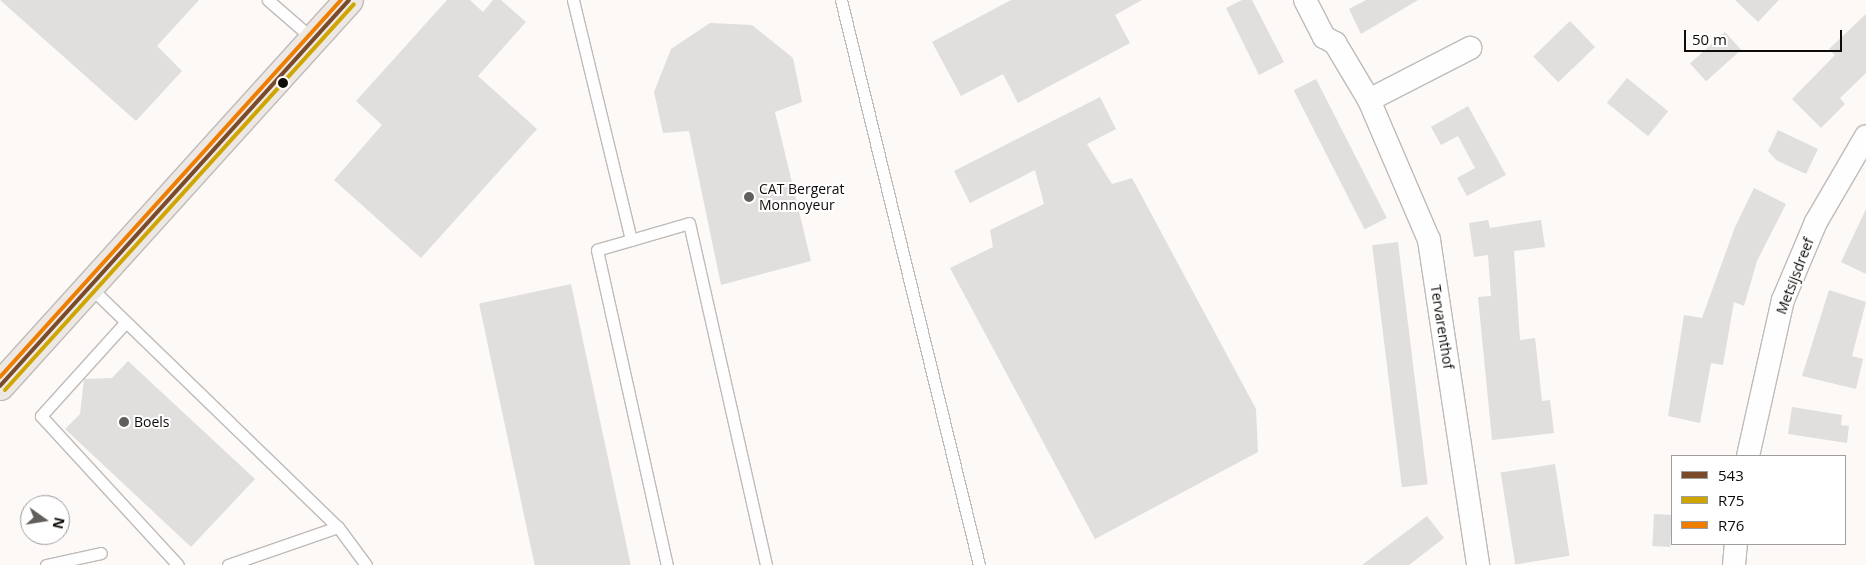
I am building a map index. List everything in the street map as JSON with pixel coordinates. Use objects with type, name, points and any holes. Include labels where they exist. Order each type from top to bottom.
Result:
[{"type":"main road","points":[[0,386],[350,0]]},
{"type":"street","name":"Tervarenthof","points":[[1305,0],[1324,37],[1335,43],[1369,100],[1428,240],[1478,565]]},
{"type":"street","points":[[1369,100],[1470,48]]},
{"type":"street","name":"Metsijsdreef","points":[[1748,455],[1783,300],[1816,222],[1866,136]]},
{"type":"street","points":[[1734,565],[1736,545]]},
{"type":"lane","points":[[268,0],[314,40]]},
{"type":"lane","points":[[573,0],[631,240]]},
{"type":"lane","points":[[841,0],[978,565]]},
{"type":"lane","points":[[668,565],[597,250],[689,223],[766,565]]},
{"type":"lane","points":[[90,287],[124,324],[338,527],[366,565]]},
{"type":"lane","points":[[124,324],[41,416],[178,565]]},
{"type":"lane","points":[[228,565],[338,527]]},
{"type":"lane","points":[[46,565],[101,553]]},
{"type":"building","points":[[0,0],[199,0],[157,46],[182,71],[136,121]]},
{"type":"building","points":[[447,0],[470,0],[483,12],[493,0],[501,0],[526,22],[478,76],[537,129],[421,258],[334,180],[382,125],[356,101]]},
{"type":"building","points":[[1011,0],[1142,0],[1115,15],[1130,43],[1018,103],[1003,74],[961,96],[932,42]]},
{"type":"building","points":[[1242,0],[1252,0],[1284,62],[1259,75],[1226,8]]},
{"type":"building","points":[[1366,0],[1418,0],[1361,34],[1349,9]]},
{"type":"building","points":[[1735,0],[1779,0],[1758,22]]},
{"type":"building","points":[[1866,14],[1866,73],[1840,98],[1845,104],[1821,128],[1792,99],[1835,55],[1829,49]]},
{"type":"building","points":[[1570,21],[1595,47],[1558,82],[1533,56]]},
{"type":"building","name":"CAT Bergerat Monnoyeur","points":[[710,23],[752,25],[793,58],[802,102],[775,112],[811,261],[721,285],[689,131],[663,133],[654,92],[671,49]]},
{"type":"building","points":[[1725,32],[1741,50],[1706,81],[1690,63]]},
{"type":"building","points":[[1627,78],[1668,111],[1648,136],[1607,103]]},
{"type":"building","points":[[1316,79],[1387,218],[1365,229],[1294,90]]},
{"type":"building","points":[[1100,97],[1116,129],[1087,144],[1112,184],[1132,178],[1256,409],[1258,452],[1095,539],[950,268],[993,247],[990,230],[1044,204],[1035,170],[970,203],[954,171]]},
{"type":"building","points":[[1468,106],[1506,175],[1467,196],[1457,178],[1475,168],[1458,136],[1441,145],[1431,127]]},
{"type":"building","points":[[1778,130],[1818,149],[1806,174],[1776,160],[1768,151]]},
{"type":"building","points":[[1754,188],[1786,204],[1757,261],[1744,306],[1734,302],[1723,365],[1711,363],[1700,423],[1668,416],[1684,315],[1702,318],[1735,227]]},
{"type":"building","points":[[1866,209],[1866,274],[1841,262]]},
{"type":"building","points":[[1488,220],[1490,228],[1541,220],[1545,247],[1514,251],[1520,340],[1535,338],[1542,401],[1550,400],[1554,433],[1492,440],[1478,297],[1491,296],[1488,255],[1474,257],[1469,223]]},
{"type":"building","points":[[1398,242],[1428,484],[1402,487],[1372,245]]},
{"type":"building","points":[[571,284],[631,565],[535,565],[479,304]]},
{"type":"building","points":[[1829,290],[1866,302],[1852,356],[1863,359],[1856,389],[1802,376]]},
{"type":"building","points":[[128,361],[255,479],[191,547],[65,429],[80,414],[84,379],[112,378]]},
{"type":"building","points":[[1792,407],[1842,415],[1841,425],[1849,426],[1847,443],[1788,434]]},
{"type":"building","points":[[1555,464],[1570,556],[1515,564],[1501,473]]},
{"type":"building","points":[[1654,514],[1671,515],[1670,547],[1652,546]]},
{"type":"building","points":[[1427,516],[1444,538],[1409,565],[1362,565]]},
{"type":"transit line","name":"R76","points":[[0,377],[341,0]]},
{"type":"transit line","name":"543","points":[[0,386],[349,0]]},
{"type":"transit line","name":"R75","points":[[5,390],[354,4]]},
{"type":"place","name":"CAT Bergerat Monnoyeur","points":[[749,197]]},
{"type":"place","name":"Boels","points":[[124,422]]}]
